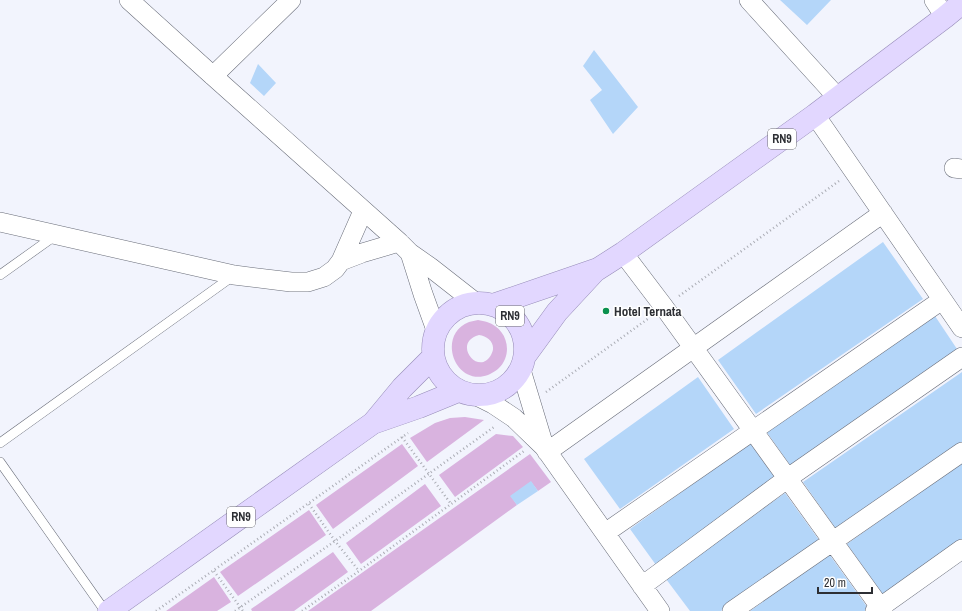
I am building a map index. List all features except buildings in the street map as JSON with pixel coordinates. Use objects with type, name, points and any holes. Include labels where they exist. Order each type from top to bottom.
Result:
[{"type":"main road","name":"RN9","points":[[372,423],[419,407],[468,394],[490,395],[502,390],[513,381],[523,363],[557,312],[598,269],[623,253],[838,98],[939,9],[962,3]]},
{"type":"main road","name":"RN9","points":[[109,611],[372,423],[402,388],[432,358],[432,344],[436,330],[443,319],[453,310],[464,305],[485,304],[598,269]]},
{"type":"main road","name":"RN9","points":[[485,304],[507,313],[518,325],[524,340],[523,363]]},
{"type":"main road","points":[[432,358],[446,383],[468,394]]},
{"type":"street","points":[[129,0],[404,248],[485,304]]},
{"type":"street","points":[[213,76],[292,0]]},
{"type":"street","points":[[749,0],[838,98]]},
{"type":"street","points":[[815,115],[962,328]]},
{"type":"street","points":[[0,222],[234,275],[291,282],[308,282],[324,276],[335,269],[341,261],[363,211]]},
{"type":"street","points":[[540,449],[693,348],[883,213]]},
{"type":"street","points":[[341,261],[362,253],[404,248]]},
{"type":"street","points":[[404,248],[436,330]]},
{"type":"street","points":[[623,253],[788,478],[880,610],[962,549]]},
{"type":"street","points":[[605,533],[942,300]]},
{"type":"street","points":[[642,586],[788,478],[962,357]]},
{"type":"street","points":[[523,363],[540,449]]},
{"type":"street","points":[[468,394],[493,404],[514,418],[605,533],[660,611]]},
{"type":"street","points":[[732,611],[962,452]]},
{"type":"lane","points":[[0,275],[56,235]]},
{"type":"lane","points":[[0,443],[234,275]]},
{"type":"lane","points":[[0,462],[109,611]]},
{"type":"path","points":[[531,402],[854,170]]},
{"type":"path","points":[[235,611],[494,427]]},
{"type":"path","points":[[156,611],[414,430]]},
{"type":"path","points":[[402,437],[451,504]]},
{"type":"path","points":[[302,611],[451,504],[540,449]]},
{"type":"path","points":[[309,504],[358,571]]},
{"type":"path","points":[[214,571],[243,611]]},
{"type":"shaded area","points":[[478,320],[493,324],[501,332],[506,342],[507,353],[498,369],[488,375],[476,377],[466,374],[459,367],[454,358],[452,348],[453,337],[459,329],[469,322]],"holes":[[[479,335],[489,339],[493,351],[486,361],[480,362],[470,356],[467,351],[467,345],[471,339]]]},
{"type":"shaded area","points":[[465,417],[484,420],[427,462],[410,438],[435,423],[450,418]]},
{"type":"shaded area","points":[[496,434],[513,436],[523,447],[455,497],[439,475]]},
{"type":"shaded area","points":[[402,444],[418,466],[333,529],[316,505]]},
{"type":"shaded area","points":[[530,454],[551,482],[538,491],[531,482],[511,496],[517,505],[371,611],[308,611]]},
{"type":"shaded area","points":[[425,484],[441,506],[361,564],[346,543]]},
{"type":"shaded area","points":[[309,510],[326,535],[238,596],[220,572]]},
{"type":"shaded area","points":[[333,552],[348,572],[294,611],[252,611],[251,609]]},
{"type":"shaded area","points":[[214,577],[231,602],[217,611],[166,611]]},
{"type":"place","name":"Hotel Ternata","points":[[606,311]]}]
